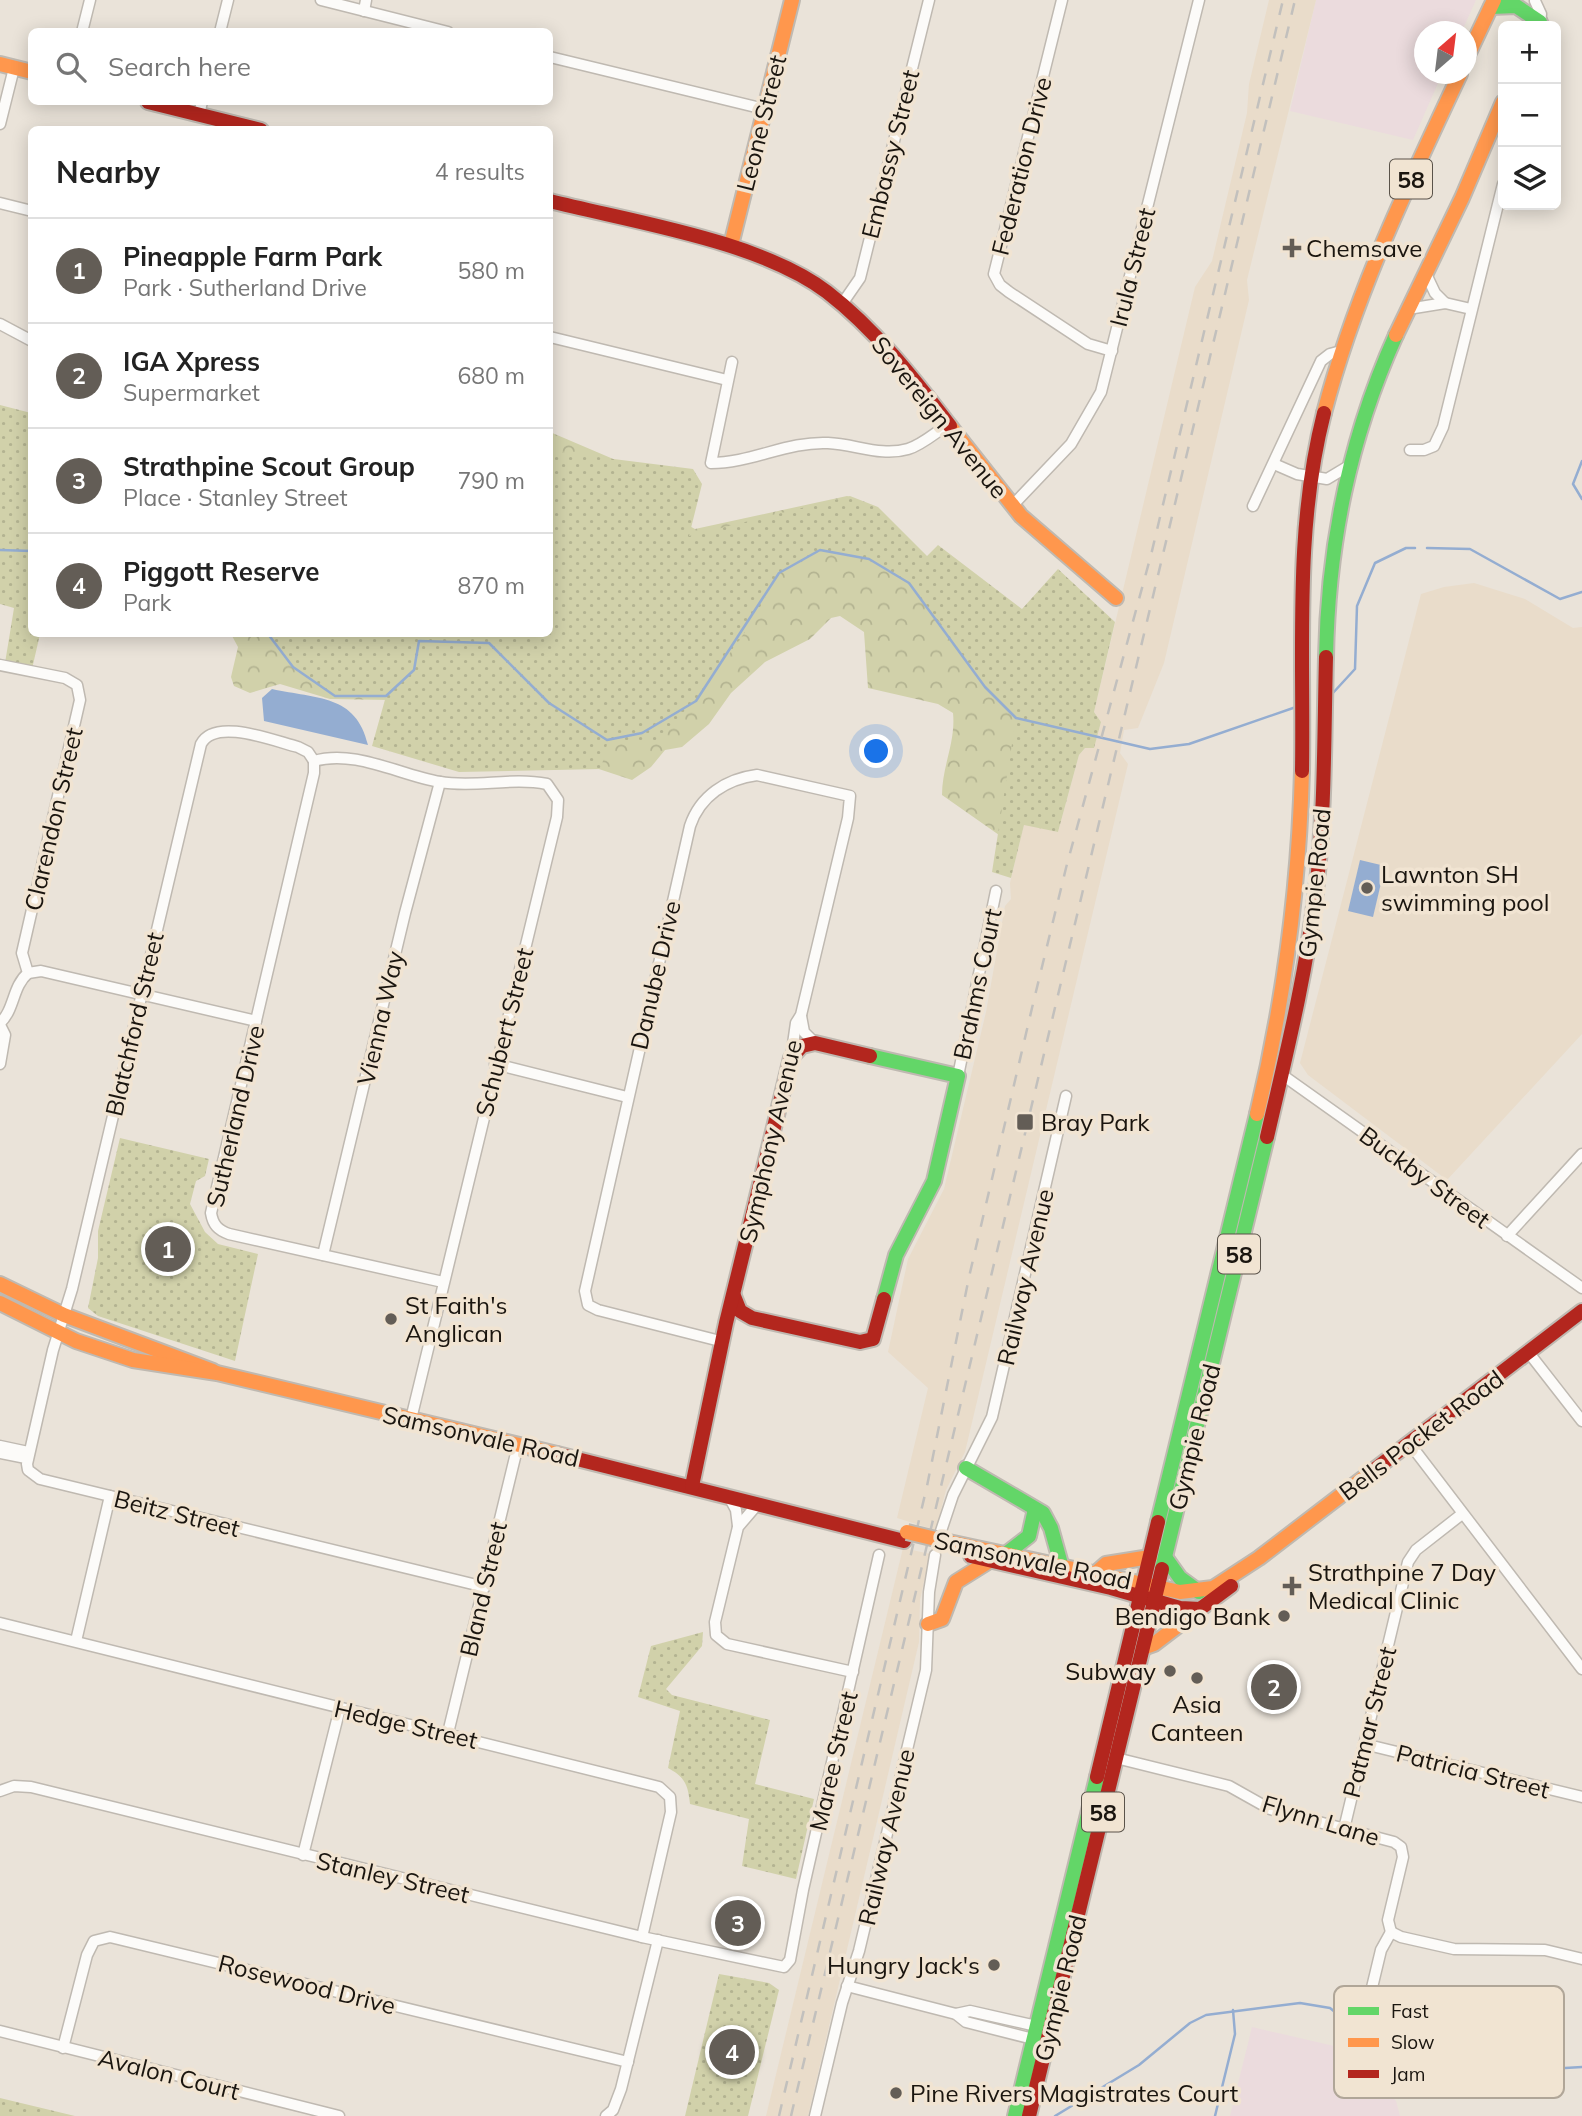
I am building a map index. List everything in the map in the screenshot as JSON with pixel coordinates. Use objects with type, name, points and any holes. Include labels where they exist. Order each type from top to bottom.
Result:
[{"type":"main road","name":"Leone Street","points":[[731,245],[792,0]]},
{"type":"main road","points":[[1477,35],[1492,3],[1516,6],[1535,15]]},
{"type":"main road","points":[[7,66],[28,71]]},
{"type":"main road","name":"Gympie Road","points":[[1029,2116],[1041,2034],[1141,1590],[1267,1069],[1294,898],[1302,726],[1303,567],[1311,477],[1341,351],[1370,271],[1455,84]]},
{"type":"main road","points":[[174,105],[200,108],[250,126]]},
{"type":"main road","name":"Gympie Road","points":[[1015,2116],[1041,2034],[1116,1758],[1283,1075],[1303,980],[1322,821],[1329,567],[1348,467],[1371,390],[1471,181],[1498,114]]},
{"type":"main road","name":"Sovereign Avenue","points":[[553,202],[731,245],[774,260],[842,304],[887,347],[1033,529],[1116,598]]},
{"type":"main road","points":[[734,1296],[740,1311],[752,1318],[860,1342],[873,1339],[896,1255],[934,1181],[958,1076],[815,1043],[802,1046],[791,1058]]},
{"type":"main road","name":"Symphony Avenue","points":[[692,1486],[791,1058]]},
{"type":"main road","name":"Samsonvale Road","points":[[0,1284],[64,1315],[197,1363],[217,1373],[727,1494],[750,1502],[758,1496],[940,1544],[990,1560],[1157,1594]]},
{"type":"main road","name":"Samsonvale Road","points":[[0,1303],[58,1333],[127,1357],[194,1373],[217,1373]]},
{"type":"main road","name":"Bells Pocket Road","points":[[1199,1592],[1213,1588],[1259,1558],[1582,1311]]},
{"type":"main road","points":[[725,1337],[736,1321],[752,1318]]},
{"type":"main road","points":[[966,1468],[1023,1499],[1048,1521],[1061,1564]]},
{"type":"main road","points":[[1007,1553],[1026,1541],[1034,1531],[1035,1509]]},
{"type":"main road","name":"Samsonvale Road","points":[[940,1544],[1007,1553],[1097,1572],[1141,1590]]},
{"type":"main road","points":[[1097,1572],[1106,1564],[1150,1557]]},
{"type":"main road","points":[[1166,1558],[1180,1578],[1199,1592]]},
{"type":"main road","name":"Bells Pocket Road","points":[[1143,1648],[1154,1644],[1250,1571],[1259,1558]]},
{"type":"main road","points":[[928,1624],[942,1619],[953,1588],[962,1576],[990,1560]]},
{"type":"main road","points":[[1157,1594],[1199,1592]]},
{"type":"main road","points":[[1157,1594],[1180,1608],[1200,1609]]},
{"type":"street","points":[[83,28],[90,0]]},
{"type":"street","points":[[221,28],[228,0]]},
{"type":"street","points":[[321,0],[365,5],[436,28]]},
{"type":"street","name":"Embassy Street","points":[[842,304],[860,278],[929,0]]},
{"type":"street","name":"Federation Drive","points":[[1062,0],[994,274],[1000,285],[1009,292],[1088,344],[1112,351]]},
{"type":"street","name":"Irula Street","points":[[1012,506],[1083,429],[1101,392],[1199,0]]},
{"type":"street","points":[[553,58],[764,109]]},
{"type":"street","points":[[0,124],[7,66]]},
{"type":"street","points":[[0,203],[28,210]]},
{"type":"street","points":[[1410,450],[1429,449],[1437,440],[1498,204]]},
{"type":"street","points":[[1426,274],[1435,293],[1445,303]]},
{"type":"street","points":[[1408,309],[1445,303],[1471,309]]},
{"type":"street","points":[[0,324],[28,339]]},
{"type":"street","points":[[553,338],[727,380]]},
{"type":"street","name":"Gympie Road","points":[[1253,506],[1321,361],[1330,354],[1341,351]]},
{"type":"street","points":[[732,362],[711,463],[730,463],[825,443],[891,453],[911,449],[949,424]]},
{"type":"street","points":[[1274,464],[1311,477],[1331,478],[1348,467]]},
{"type":"street","name":"Clarendon Street","points":[[0,665],[65,678],[77,685],[80,700],[22,953],[28,973]]},
{"type":"street","name":"Blatchford Street","points":[[64,1315],[201,744],[208,734],[224,729],[299,747],[308,752],[314,761]]},
{"type":"street","points":[[1301,758],[1313,750],[1324,752]]},
{"type":"street","points":[[314,761],[339,757],[440,782]]},
{"type":"street","name":"Sutherland Drive","points":[[314,761],[312,784],[211,1213],[212,1220],[221,1231],[229,1234],[443,1282]]},
{"type":"street","name":"Danube Drive","points":[[725,1337],[598,1310],[588,1305],[585,1291],[626,1097],[690,826],[700,804],[716,790],[743,777],[757,775],[850,796]]},
{"type":"street","name":"Schubert Street","points":[[440,782],[511,780],[547,783],[558,800],[557,817],[443,1282]]},
{"type":"street","name":"Vienna Way","points":[[323,1255],[405,913],[440,782]]},
{"type":"street","name":"Symphony Avenue","points":[[791,1058],[796,1023],[801,1015],[848,818],[850,796]]},
{"type":"street","name":"Brahms Court","points":[[958,1076],[996,891]]},
{"type":"street","points":[[0,1064],[5,1035],[0,1024],[6,1017],[16,987],[28,973],[41,971],[256,1021]]},
{"type":"street","points":[[801,1015],[804,1032],[815,1043]]},
{"type":"street","points":[[495,1064],[626,1097]]},
{"type":"street","name":"Buckby Street","points":[[1267,1069],[1283,1075],[1582,1288]]},
{"type":"street","name":"Railway Avenue","points":[[815,2116],[847,1986],[859,1951],[926,1670],[929,1592],[948,1505],[992,1417],[1066,1096]]},
{"type":"street","points":[[1507,1236],[1582,1154]]},
{"type":"street","points":[[411,1419],[443,1282]]},
{"type":"street","points":[[27,1455],[64,1315]]},
{"type":"street","points":[[1529,1353],[1582,1421]]},
{"type":"street","points":[[1410,1444],[1582,1669]]},
{"type":"street","name":"Bland Street","points":[[448,1733],[518,1445]]},
{"type":"street","points":[[0,1446],[27,1455]]},
{"type":"street","points":[[0,1453],[27,1455]]},
{"type":"street","name":"Beitz Street","points":[[27,1455],[28,1470],[40,1479],[485,1587]]},
{"type":"street","points":[[727,1494],[736,1510],[738,1527]]},
{"type":"street","points":[[76,1641],[110,1496]]},
{"type":"street","points":[[750,1502],[738,1527],[715,1622],[716,1635],[727,1644],[853,1672]]},
{"type":"street","name":"Patmar Street","points":[[1344,1829],[1408,1562],[1416,1550],[1462,1514]]},
{"type":"street","name":"Maree Street","points":[[786,1966],[879,1556]]},
{"type":"street","name":"Hedge Street","points":[[0,1623],[659,1787],[670,1797],[671,1812],[642,1937]]},
{"type":"street","points":[[303,1855],[340,1708]]},
{"type":"street","name":"Patricia Street","points":[[1364,1744],[1582,1797]]},
{"type":"street","name":"Flynn Lane","points":[[1116,1758],[1229,1786],[1270,1809],[1394,1842],[1401,1847],[1403,1857],[1388,1920],[1391,1932]]},
{"type":"street","name":"Stanley Street","points":[[0,1791],[14,1786],[31,1787],[642,1937],[777,1968],[786,1966]]},
{"type":"street","points":[[1372,1986],[1381,1950],[1391,1932],[1401,1937],[1454,1949],[1545,1950],[1582,1959]]},
{"type":"street","name":"Rosewood Drive","points":[[63,2048],[87,1955],[94,1941],[110,1937],[628,2062]]},
{"type":"street","points":[[606,2116],[613,2110],[628,2062],[658,1940]]},
{"type":"street","points":[[847,1986],[956,2014],[966,2022],[1041,2034]]},
{"type":"street","name":"Avalon Court","points":[[0,2031],[339,2116]]},
{"type":"shaded area","points":[[1269,0],[1316,0],[1247,280],[1249,300],[1164,663],[1138,728],[1124,730],[1120,753],[1128,764],[965,1452],[946,1490],[936,1530],[897,1518],[928,1388],[888,1352],[908,1259],[944,1189],[986,1012],[1005,906],[1011,899],[1010,883],[1024,824],[1058,832],[1079,755],[1085,748],[1094,747],[1101,722],[1094,712],[1195,287],[1212,261],[1247,113],[1249,84]]},
{"type":"shaded area","points":[[1316,0],[1476,0],[1467,21],[1414,21],[1414,84],[1438,84],[1413,140],[1290,111]]},
{"type":"shaded area","points":[[1474,583],[1525,599],[1573,628],[1582,627],[1582,1034],[1447,1180],[1308,1075],[1300,1063],[1421,594],[1444,587]]},
{"type":"shaded area","points":[[903,1548],[930,1554],[920,1600],[919,1642],[808,2116],[766,2116]]},
{"type":"shaded area","points":[[1252,2027],[1334,2046],[1334,2098],[1393,2098],[1400,2116],[1230,2116]]},
{"type":"green space","points":[[0,405],[28,412],[28,637],[39,637],[32,669],[5,663],[14,608],[0,604]]},
{"type":"green space","points":[[553,433],[639,470],[682,522],[695,529],[847,496],[867,504],[1079,730],[1016,820],[1009,842],[942,795],[953,734],[953,713],[938,704],[868,688],[864,632],[840,616],[831,618],[810,639],[765,662],[731,693],[709,724],[682,747],[665,750],[651,767],[632,780],[391,700],[330,699],[280,684],[250,693],[234,686],[231,677],[238,647],[233,637],[553,637]]},
{"type":"green space","points":[[553,451],[693,469],[702,484],[689,536],[850,496],[878,507],[927,556],[938,545],[1022,609],[1058,569],[1115,622],[1094,712],[1101,722],[1094,748],[1085,748],[1079,755],[1058,832],[1024,825],[1011,878],[992,872],[1016,718],[985,687],[909,583],[869,559],[820,550],[779,573],[750,625],[696,701],[656,743],[608,740],[601,769],[459,772],[372,746],[386,696],[335,696],[293,667],[270,637],[553,637]]},
{"type":"green space","points":[[120,1138],[209,1159],[205,1176],[196,1181],[190,1204],[205,1232],[218,1244],[258,1254],[235,1361],[98,1316],[88,1308],[98,1258],[98,1231]]},
{"type":"green space","points":[[703,1632],[702,1646],[666,1689],[672,1695],[770,1720],[755,1784],[814,1799],[796,1879],[742,1866],[749,1819],[690,1804],[685,1782],[668,1768],[680,1711],[638,1697],[651,1646]]},
{"type":"green space","points":[[719,1974],[769,1983],[779,1990],[748,2116],[685,2116]]},
{"type":"green space","points":[[0,2098],[75,2116],[0,2116]]},
{"type":"water","points":[[272,689],[319,698],[344,708],[362,728],[368,745],[264,721],[262,698]]},
{"type":"water","name":"Lawnton SH swimming pool","points":[[1360,860],[1385,866],[1373,917],[1348,911]]},
{"type":"waterway","points":[[1582,461],[1573,484],[1582,499]]},
{"type":"waterway","points":[[1332,694],[1355,669],[1357,606],[1375,563],[1406,548],[1415,548]]},
{"type":"waterway","points":[[1427,548],[1470,549],[1560,599],[1582,592]]},
{"type":"waterway","points":[[0,550],[28,551]]},
{"type":"waterway","points":[[270,637],[293,667],[335,696],[386,696],[414,670],[419,641],[489,643],[549,703],[607,740],[642,733],[696,701],[779,573],[820,550],[869,559],[909,583],[985,687],[1016,718],[1150,749],[1189,744],[1296,707]]},
{"type":"waterway","points":[[1055,2116],[1139,2065],[1190,2023],[1206,2015],[1300,2003],[1330,2008],[1334,2011]]},
{"type":"waterway","points":[[1215,2116],[1235,2034],[1233,2010]]},
{"type":"waterway","points":[[1564,2068],[1582,2067]]},
{"type":"railway","points":[[779,2116],[927,1486],[969,1277],[1032,1008],[1066,868],[1151,555],[1283,0]]},
{"type":"railway","points":[[791,2116],[1295,0]]},
{"type":"traffic: fast","points":[[1491,7],[1516,6],[1538,21]]},
{"type":"traffic: fast","points":[[1326,657],[1331,574],[1344,493],[1366,413],[1396,335]]},
{"type":"traffic: fast","points":[[870,1056],[958,1076],[934,1181],[896,1255],[884,1299]]},
{"type":"traffic: fast","points":[[1158,1522],[1257,1114]]},
{"type":"traffic: fast","points":[[1162,1569],[1267,1137]]},
{"type":"traffic: fast","points":[[966,1468],[1043,1513],[1051,1528],[1061,1564]]},
{"type":"traffic: fast","points":[[1007,1553],[1029,1536],[1035,1509]]},
{"type":"traffic: fast","points":[[1165,1557],[1180,1578],[1199,1592]]},
{"type":"traffic: fast","points":[[1015,2116],[1097,1777]]},
{"type":"traffic: slow","points":[[731,245],[792,0]]},
{"type":"traffic: slow","points":[[1477,36],[1494,0]]},
{"type":"traffic: slow","points":[[0,64],[28,71]]},
{"type":"traffic: slow","points":[[1324,413],[1351,325],[1384,240],[1455,84]]},
{"type":"traffic: slow","points":[[1396,335],[1462,198],[1498,114]]},
{"type":"traffic: slow","points":[[950,426],[1021,516],[1116,598]]},
{"type":"traffic: slow","points":[[1257,1114],[1275,1029],[1294,900],[1302,771]]},
{"type":"traffic: slow","points":[[0,1284],[64,1315],[213,1371]]},
{"type":"traffic: slow","points":[[0,1303],[76,1341],[133,1360],[217,1373],[557,1454]]},
{"type":"traffic: slow","points":[[944,1541],[1180,1592],[1213,1588],[1259,1558],[1370,1473]]},
{"type":"traffic: slow","points":[[907,1532],[944,1541]]},
{"type":"traffic: slow","points":[[1097,1572],[1106,1564],[1150,1557]]},
{"type":"traffic: slow","points":[[928,1624],[942,1619],[956,1582],[991,1560]]},
{"type":"traffic: slow","points":[[1143,1648],[1154,1644],[1200,1609]]},
{"type":"traffic: jam","points":[[160,105],[245,126]]},
{"type":"traffic: jam","points":[[553,202],[732,246],[799,274],[845,306],[878,338],[950,426]]},
{"type":"traffic: jam","points":[[1302,771],[1304,546],[1308,501],[1324,413]]},
{"type":"traffic: jam","points":[[1267,1137],[1301,984],[1316,891],[1323,804],[1326,657]]},
{"type":"traffic: jam","points":[[692,1486],[726,1323],[791,1058],[802,1046],[815,1043],[870,1056]]},
{"type":"traffic: jam","points":[[734,1296],[740,1311],[752,1318],[860,1342],[873,1339],[884,1299]]},
{"type":"traffic: jam","points":[[1370,1473],[1582,1311]]},
{"type":"traffic: jam","points":[[557,1454],[904,1541]]},
{"type":"traffic: jam","points":[[1097,1777],[1158,1522]]},
{"type":"traffic: jam","points":[[971,1556],[1111,1588],[1180,1608],[1200,1609],[1231,1586]]},
{"type":"traffic: jam","points":[[1029,2116],[1162,1569]]},
{"type":"place","name":"Chemsave","points":[[1292,248]]},
{"type":"place","name":"Lawnton SH swimming pool","points":[[1367,888]]},
{"type":"place","name":"Bray Park","points":[[1025,1122]]},
{"type":"place","name":"Pineapple Farm Park","points":[[168,1249]]},
{"type":"place","name":"St Faith's Anglican","points":[[391,1319]]},
{"type":"place","name":"Strathpine 7 Day Medical Clinic","points":[[1292,1586]]},
{"type":"place","name":"Bendigo Bank","points":[[1284,1616]]},
{"type":"place","name":"Subway","points":[[1170,1671]]},
{"type":"place","name":"Asia Canteen","points":[[1197,1678]]},
{"type":"place","name":"IGA Xpress","points":[[1274,1687]]},
{"type":"place","name":"Strathpine Scout Group","points":[[738,1923]]},
{"type":"place","name":"Hungry Jack's","points":[[994,1965]]},
{"type":"place","name":"Piggott Reserve","points":[[732,2052]]},
{"type":"place","name":"Pine Rivers Magistrates Court","points":[[896,2093]]}]
